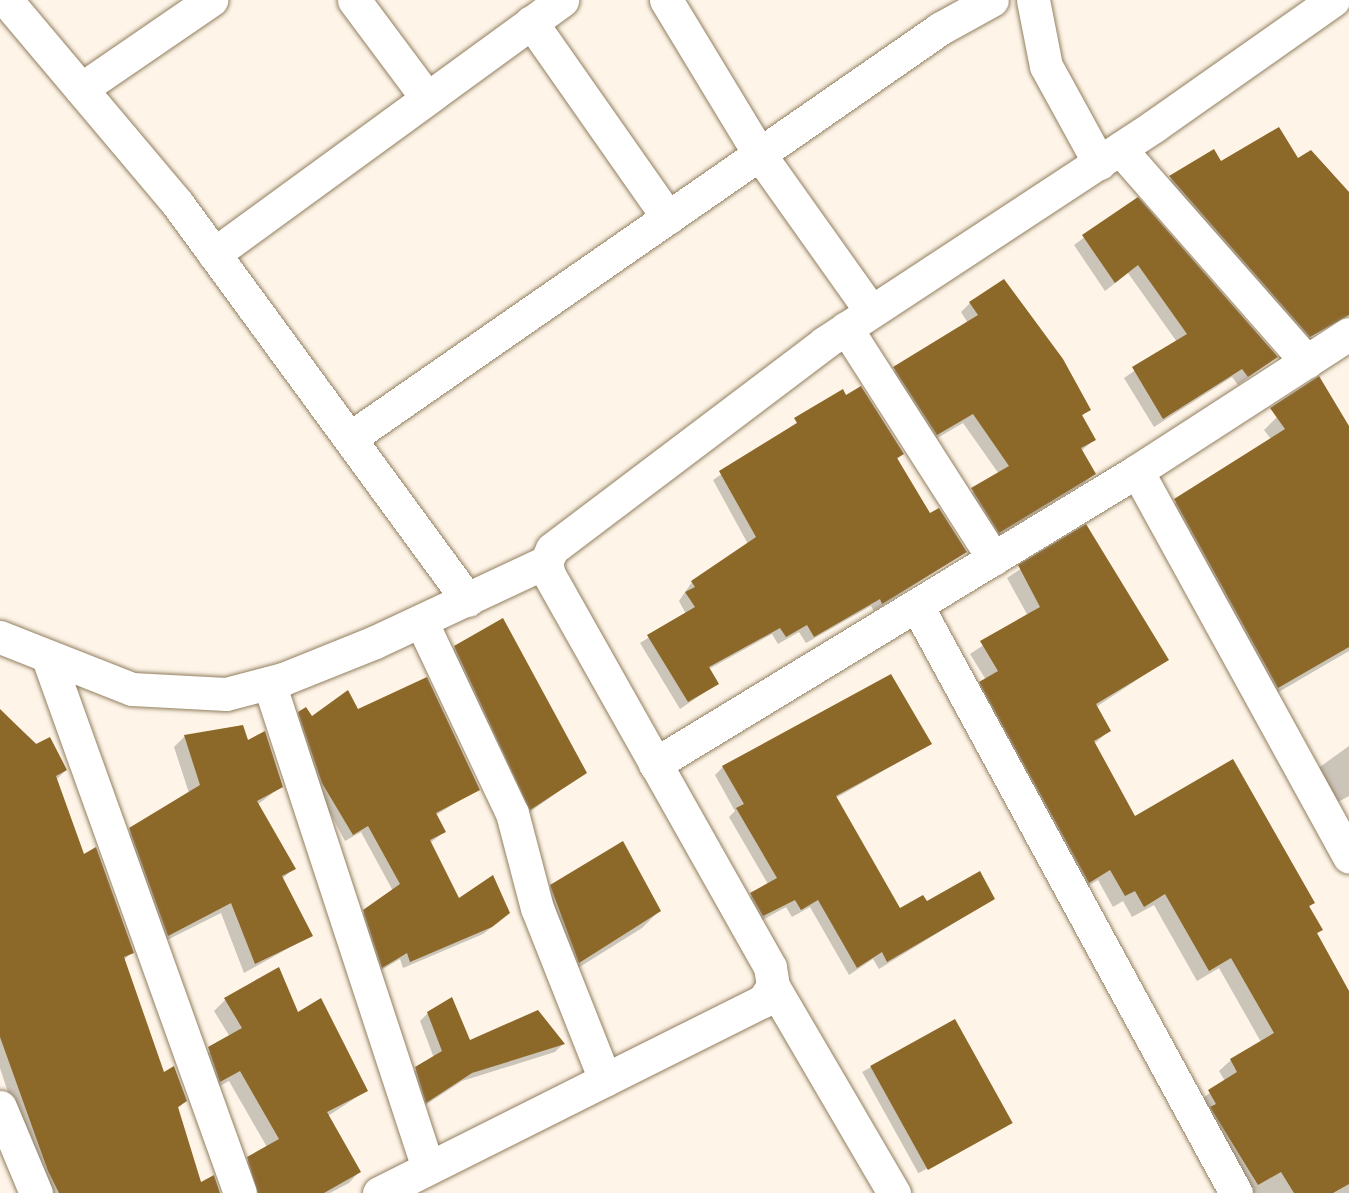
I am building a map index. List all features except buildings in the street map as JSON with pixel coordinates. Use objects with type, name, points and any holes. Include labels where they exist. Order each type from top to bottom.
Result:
[{"type":"street","points":[[6,0],[214,254],[468,600]]},
{"type":"street","points":[[81,89],[211,0]]},
{"type":"street","points":[[354,0],[427,98]]},
{"type":"street","points":[[214,254],[562,0]]},
{"type":"street","points":[[666,0],[859,320],[994,559]]},
{"type":"street","points":[[350,438],[941,28],[992,0]]},
{"type":"street","points":[[1034,0],[1046,66],[1110,156],[1307,362]]},
{"type":"street","points":[[0,637],[48,658],[132,689],[205,695],[269,683],[422,623],[546,562],[552,549],[859,320],[1110,156],[1333,0]]},
{"type":"street","points":[[531,22],[668,218]]},
{"type":"street","points":[[655,764],[1137,471],[1349,334]]},
{"type":"street","points":[[1137,471],[1349,856]]},
{"type":"street","points":[[546,562],[655,764],[770,967],[773,986],[894,1193]]},
{"type":"street","points":[[917,606],[1236,1193]]},
{"type":"street","points":[[422,623],[512,813],[537,908],[605,1080]]},
{"type":"street","points":[[48,658],[240,1193]]},
{"type":"street","points":[[269,683],[428,1168]]},
{"type":"street","points":[[379,1193],[763,1001],[773,986]]},
{"type":"street","points":[[0,1107],[36,1193]]}]
